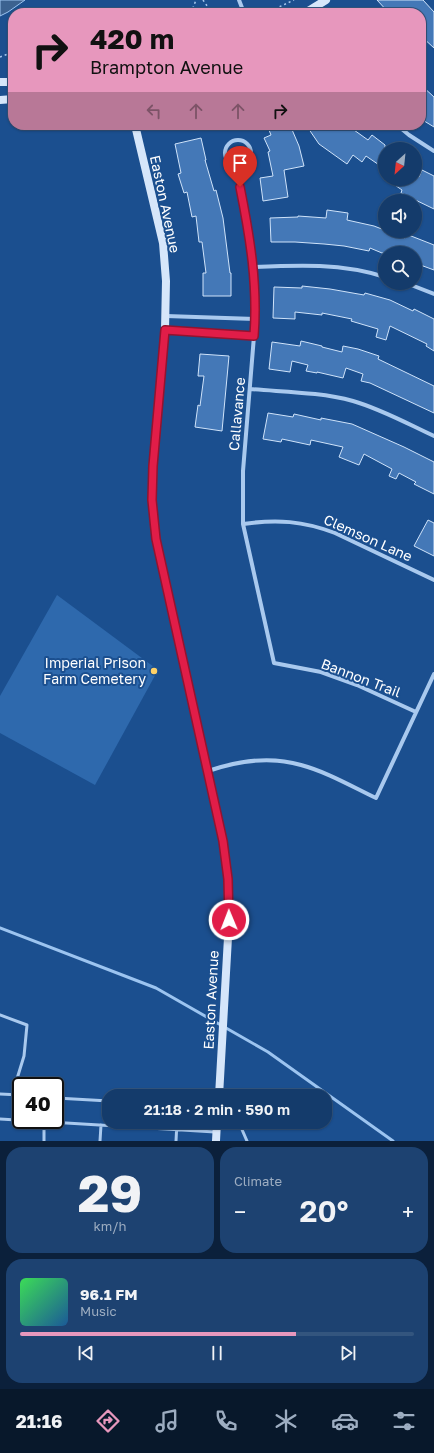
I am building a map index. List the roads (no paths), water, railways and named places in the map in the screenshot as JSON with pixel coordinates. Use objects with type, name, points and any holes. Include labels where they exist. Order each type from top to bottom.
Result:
[{"type":"street","points":[[314,8],[326,0]]},
{"type":"street","name":"Easton Avenue","points":[[136,130],[163,243],[166,281],[166,316],[153,466],[152,500],[156,539],[223,841],[228,879],[229,920],[219,1089]]},
{"type":"street","points":[[403,130],[434,151]]},
{"type":"street","points":[[238,140],[247,144],[251,153],[247,162],[238,166],[228,162],[225,152],[229,144],[238,140]]},
{"type":"street","name":"Callavance","points":[[238,166],[238,175],[248,225],[254,267],[256,320],[243,471],[243,524],[274,663]]},
{"type":"street","points":[[254,267],[304,265],[338,267],[378,274]]},
{"type":"street","points":[[422,289],[434,294]]},
{"type":"street","points":[[166,316],[256,320]]},
{"type":"street","points":[[165,330],[254,336]]},
{"type":"street","points":[[250,389],[323,395],[353,401],[379,410],[434,436]]},
{"type":"street","name":"Clemson Lane","points":[[243,524],[278,521],[300,522],[318,527],[335,533],[434,580]]},
{"type":"street","name":"Bannon Trail","points":[[274,663],[321,672],[358,685],[416,712]]},
{"type":"street","points":[[208,771],[227,764],[276,760],[300,764],[327,774],[376,798],[434,674]]},
{"type":"street","points":[[216,1141],[217,1132]]},
{"type":"lane","points":[[0,1015],[27,1024],[24,1056],[18,1077]]},
{"type":"lane","points":[[0,1094],[12,1095]]},
{"type":"lane","points":[[64,1099],[102,1100]]},
{"type":"lane","points":[[0,1119],[12,1120]]},
{"type":"lane","points":[[64,1122],[217,1132]]},
{"type":"lane","points":[[100,1141],[101,1125]]},
{"type":"lane","points":[[44,1129],[44,1141]]},
{"type":"lane","points":[[242,1129],[247,1141]]},
{"type":"lane","points":[[176,1130],[176,1141]]},
{"type":"waterway","points":[[0,928],[156,988],[268,1052],[393,1141]]},
{"type":"place","name":"Imperial Prison Farm Cemetery","points":[[154,671]]}]
